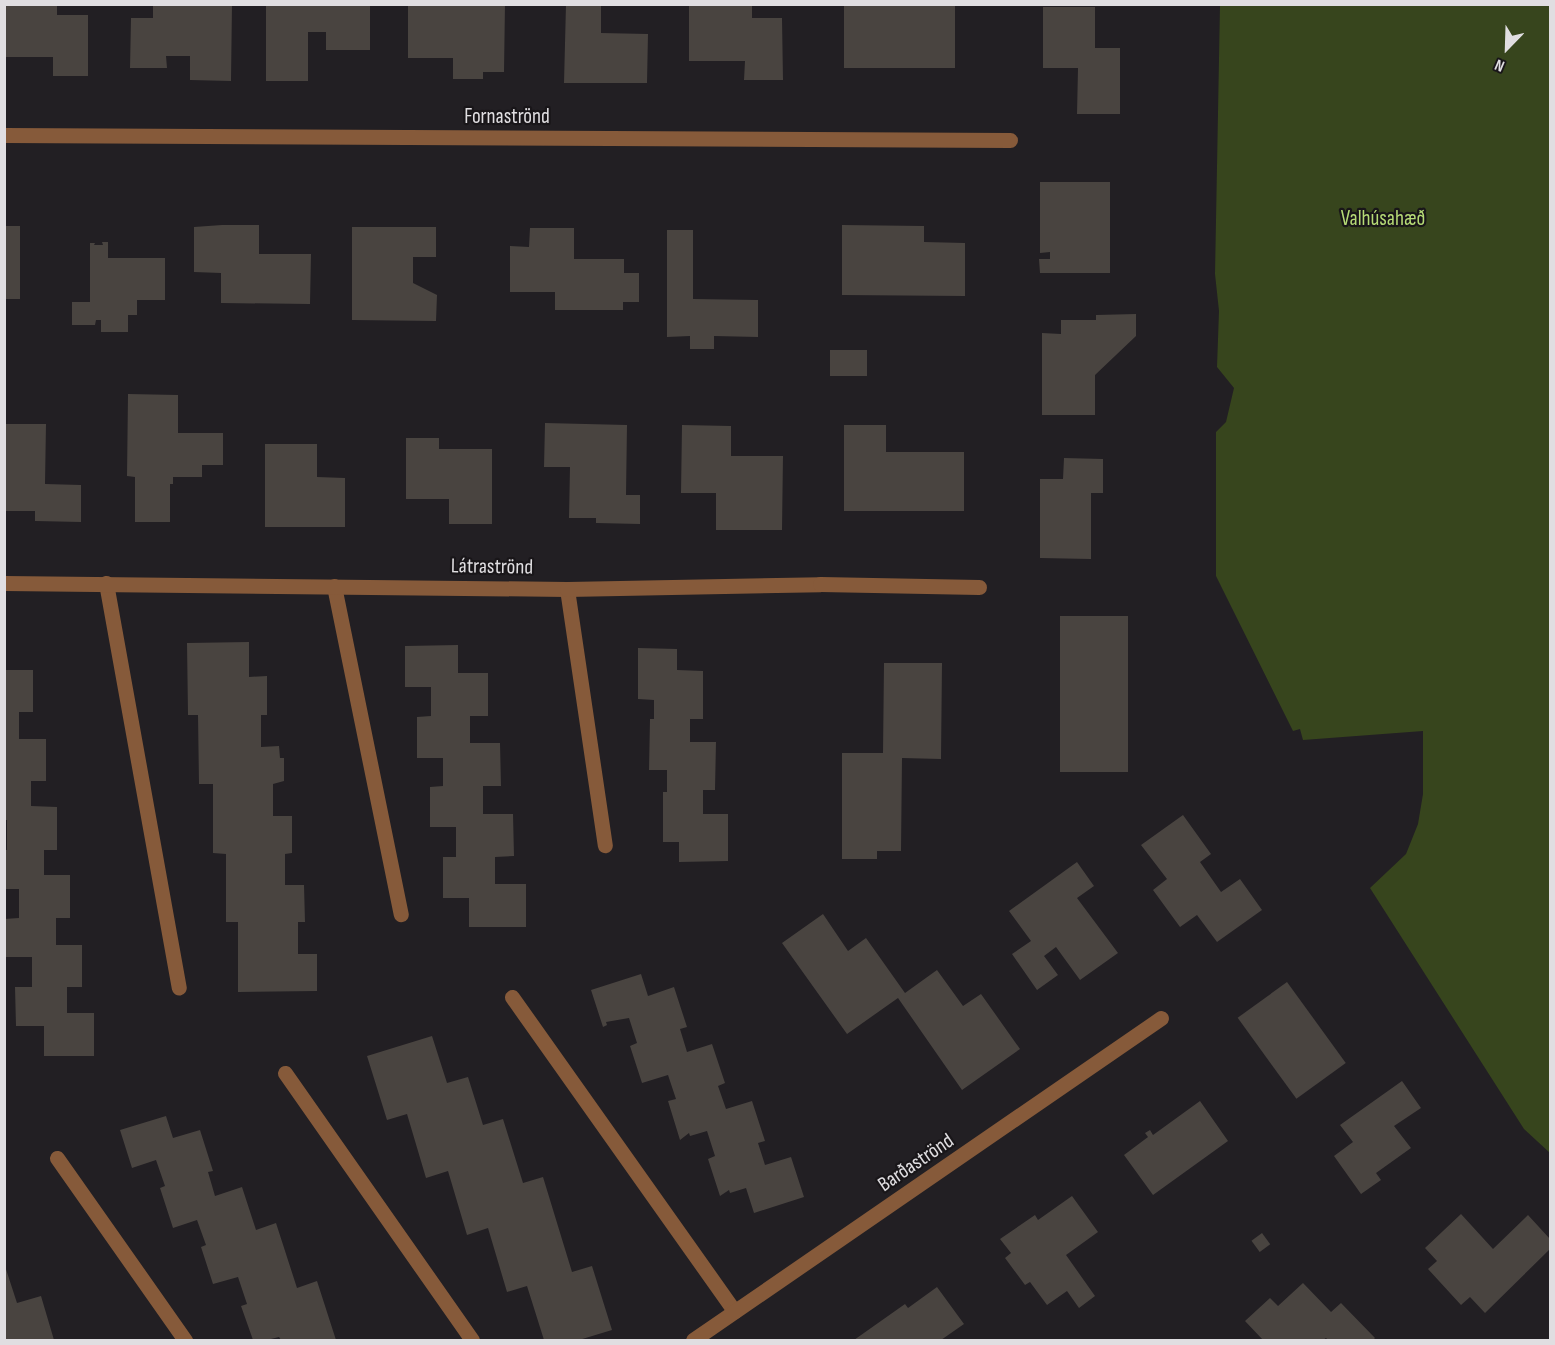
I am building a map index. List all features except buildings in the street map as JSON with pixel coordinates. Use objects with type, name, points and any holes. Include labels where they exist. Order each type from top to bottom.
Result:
[{"type":"street","name":"Fornaströnd","points":[[4,135],[1010,140]]},
{"type":"street","name":"Látraströnd","points":[[4,583],[567,590],[820,584],[979,587]]},
{"type":"street","points":[[106,584],[179,987]]},
{"type":"street","points":[[334,586],[401,914]]},
{"type":"street","points":[[567,590],[605,845]]},
{"type":"street","points":[[512,997],[734,1311]]},
{"type":"street","name":"Barðaströnd","points":[[693,1341],[734,1311],[920,1187],[1161,1018]]},
{"type":"street","points":[[285,1073],[472,1341]]},
{"type":"street","points":[[57,1158],[185,1341]]},
{"type":"green space","name":"Valhúsahæð","points":[[1220,5],[1550,5],[1550,1153],[1524,1129],[1370,888],[1406,854],[1418,824],[1423,794],[1423,731],[1303,740],[1300,729],[1293,731],[1216,576],[1216,432],[1226,422],[1234,388],[1217,367],[1219,311],[1215,274]]}]
